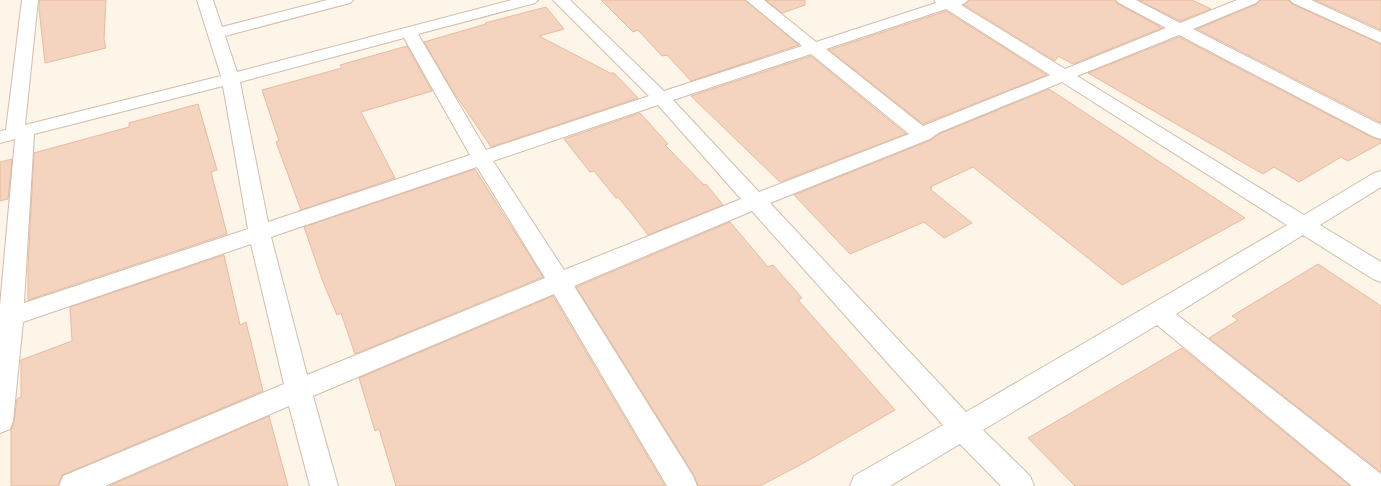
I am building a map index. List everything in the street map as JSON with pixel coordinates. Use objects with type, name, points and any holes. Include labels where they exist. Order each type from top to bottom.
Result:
[{"type":"street","points":[[0,421],[6,319],[13,134],[30,0]]},
{"type":"street","points":[[205,0],[230,79],[259,232],[298,390],[324,486]]},
{"type":"street","points":[[216,33],[345,0]]},
{"type":"street","points":[[13,134],[230,79],[530,0]]},
{"type":"street","points":[[561,0],[661,98],[963,428],[1020,486]]},
{"type":"street","points":[[754,0],[923,135]]},
{"type":"street","points":[[1124,0],[1381,133]]},
{"type":"street","points":[[73,486],[298,390],[560,283],[755,201],[923,135],[931,128],[1251,0]]},
{"type":"street","points":[[1298,0],[1381,38]]},
{"type":"street","points":[[6,319],[259,232],[815,48],[951,1],[1061,75],[1381,273]]},
{"type":"street","points":[[409,32],[482,159],[560,283],[683,486]]},
{"type":"street","points":[[864,486],[1158,313],[1381,178]]},
{"type":"street","points":[[1158,313],[1374,486]]},
{"type":"building","points":[[39,0],[106,0],[104,39],[106,48],[45,63]]},
{"type":"building","points":[[601,0],[745,0],[799,45],[691,81],[667,55],[662,56],[638,30],[633,32]]},
{"type":"building","points":[[766,0],[805,0],[805,5],[782,13]]},
{"type":"building","points":[[970,0],[1114,0],[1118,4],[1162,28],[1073,64],[1058,56],[1055,61],[964,5]]},
{"type":"building","points":[[1139,0],[1192,0],[1211,9],[1180,21]]},
{"type":"building","points":[[1260,0],[1288,0],[1292,4],[1381,44],[1381,123],[1197,29],[1257,4]]},
{"type":"building","points":[[1315,0],[1381,0],[1381,30]]},
{"type":"building","points":[[546,7],[564,29],[539,36],[610,73],[614,73],[638,98],[491,147],[451,88],[424,42],[486,24],[485,23]]},
{"type":"building","points":[[946,11],[1047,75],[923,124],[829,50]]},
{"type":"building","points":[[1179,37],[1373,138],[1381,140],[1381,143],[1348,161],[1341,157],[1299,182],[1274,167],[1263,174],[1088,73]]},
{"type":"building","points":[[407,46],[432,91],[361,112],[395,178],[301,210],[276,142],[279,141],[262,90],[342,68],[340,65]]},
{"type":"building","points":[[811,56],[906,134],[780,182],[691,96]]},
{"type":"building","points":[[1049,89],[1245,218],[1122,285],[973,167],[930,187],[932,188],[930,189],[972,223],[944,238],[924,222],[850,254],[794,195],[931,140],[939,134]]},
{"type":"building","points":[[198,104],[217,170],[211,172],[227,234],[28,300],[28,267],[34,153],[129,127],[129,123]]},
{"type":"building","points":[[640,113],[668,144],[665,145],[704,185],[706,184],[723,205],[648,235],[618,197],[616,198],[594,171],[590,172],[564,139]]},
{"type":"building","points":[[12,159],[8,199],[0,201],[0,162]]},
{"type":"building","points":[[475,169],[543,277],[355,354],[341,313],[337,315],[323,282],[304,227]]},
{"type":"building","points":[[730,222],[768,267],[773,265],[802,298],[798,300],[895,410],[802,464],[760,486],[698,486],[694,475],[576,287]]},
{"type":"building","points":[[224,255],[240,325],[246,322],[263,391],[62,475],[58,486],[11,486],[11,430],[14,421],[17,399],[21,397],[21,360],[72,341],[70,307]]},
{"type":"building","points":[[1318,264],[1381,306],[1381,472],[1209,338],[1238,320],[1232,316]]},
{"type":"building","points":[[553,296],[665,486],[396,486],[379,429],[375,431],[359,378]]},
{"type":"building","points":[[1182,348],[1350,486],[1075,486],[1028,438]]},
{"type":"building","points":[[269,416],[288,486],[109,486]]}]
